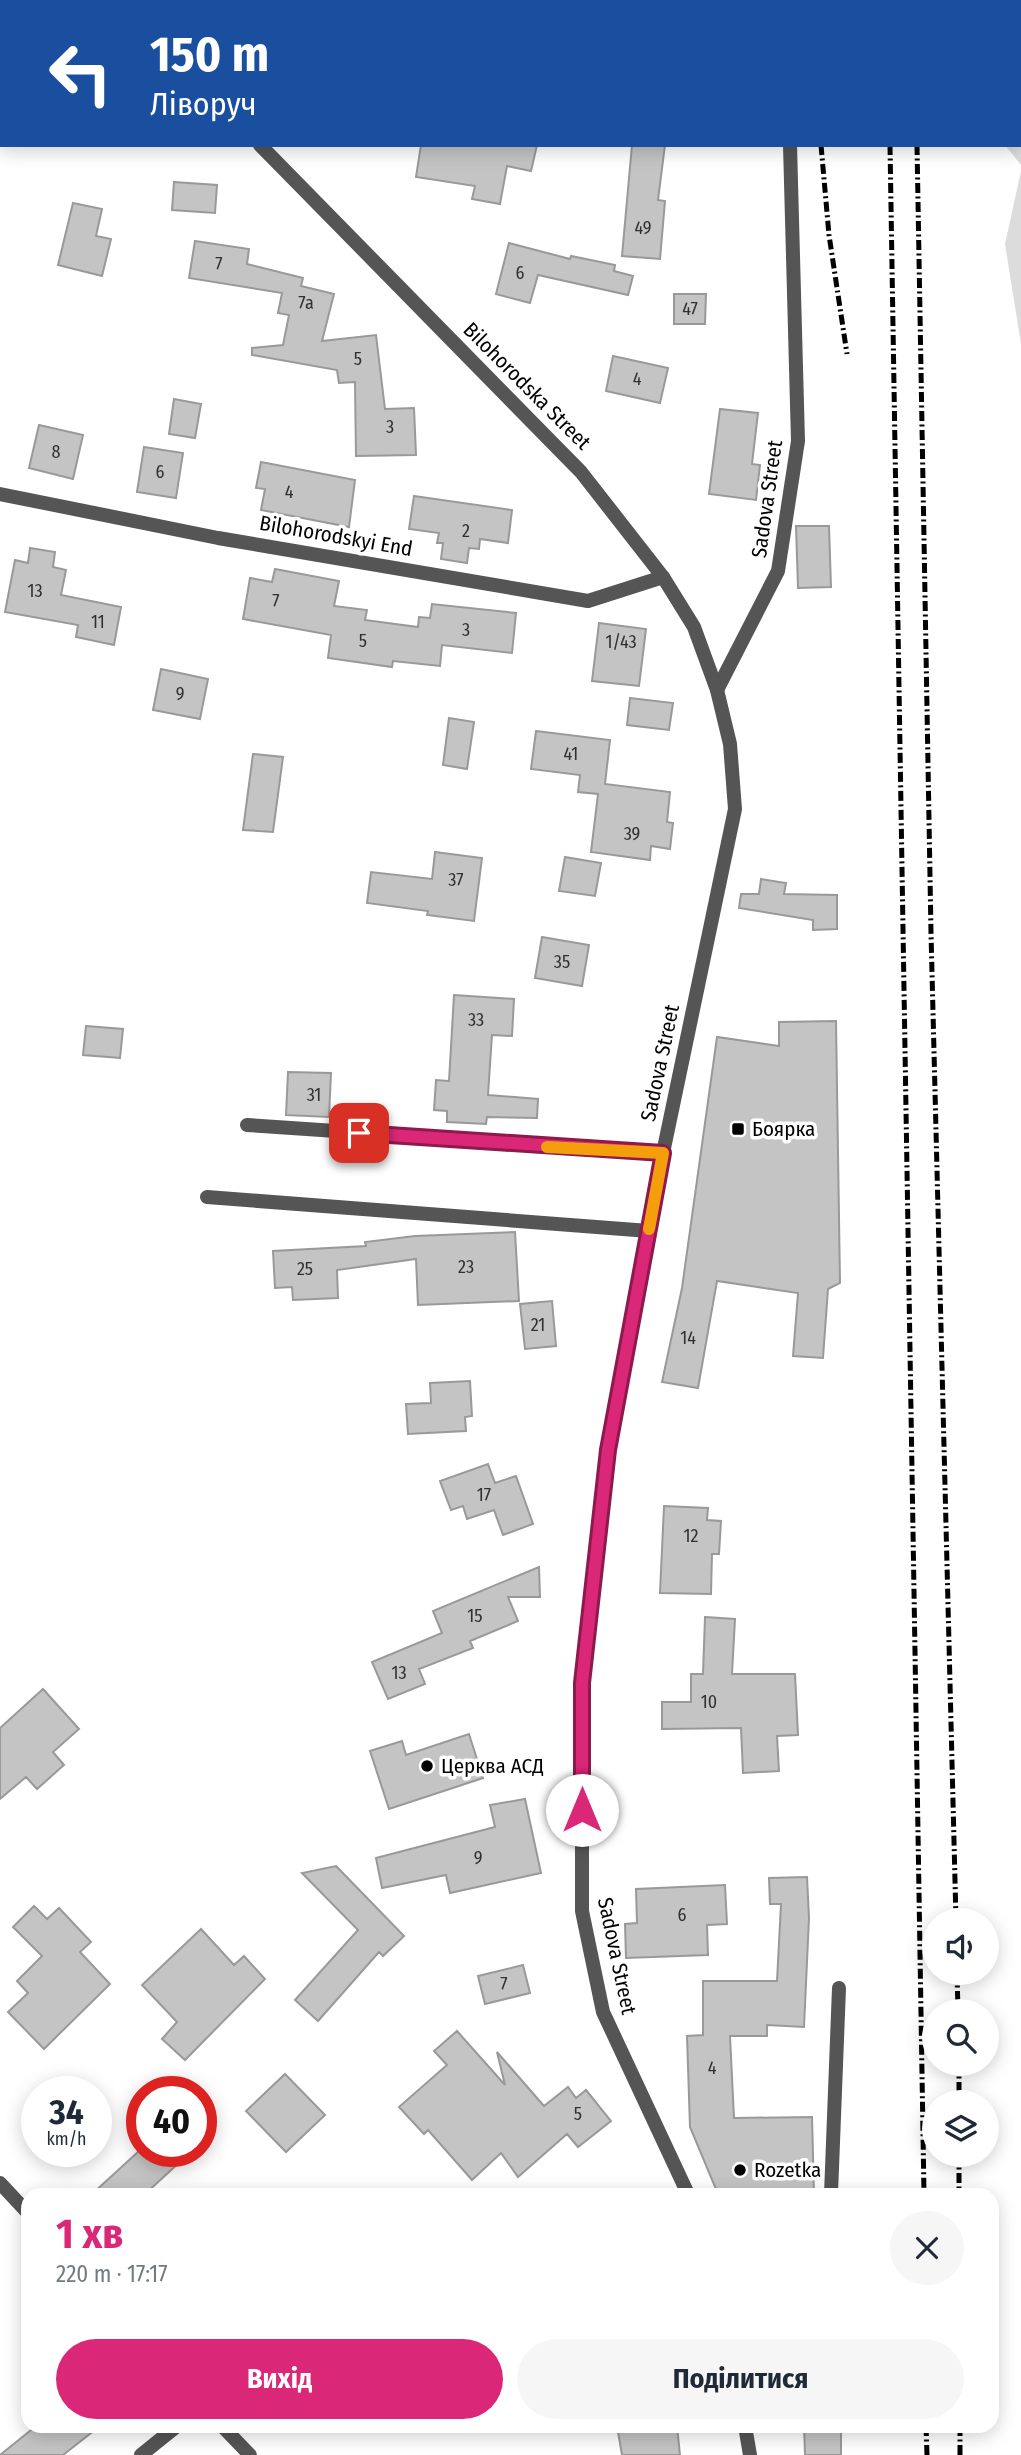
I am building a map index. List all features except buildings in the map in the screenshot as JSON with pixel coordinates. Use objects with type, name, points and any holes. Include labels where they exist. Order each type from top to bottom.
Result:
[{"type":"street","name":"Bilohorodska Street","points":[[262,147],[581,471],[663,577],[694,627],[717,690]]},
{"type":"street","name":"Sadova Street","points":[[685,2188],[603,2012],[582,1911],[582,1683],[608,1450],[663,1153],[735,809],[730,744],[717,690],[778,570],[798,441],[790,147]]},
{"type":"street","name":"Bilohorodskyi End","points":[[0,494],[218,538],[588,601],[663,577]]},
{"type":"street","points":[[247,1125],[663,1153]]},
{"type":"street","points":[[207,1197],[649,1231]]},
{"type":"street","points":[[831,2188],[839,1988]]},
{"type":"street","points":[[0,2183],[21,2206]]},
{"type":"street","points":[[141,2455],[168,2433]]},
{"type":"street","points":[[229,2433],[250,2455]]},
{"type":"street","points":[[746,2433],[750,2455]]},
{"type":"shaded area","points":[[1007,147],[1021,147],[1021,165]]},
{"type":"shaded area","points":[[1021,171],[1021,344],[1005,244]]},
{"type":"railway","points":[[821,147],[829,235],[847,354]]},
{"type":"railway","points":[[890,147],[924,2188]]},
{"type":"railway","points":[[917,147],[931,933],[956,1908]]},
{"type":"railway","points":[[957,1985],[958,1999]]},
{"type":"railway","points":[[959,2076],[959,2090]]},
{"type":"railway","points":[[959,2167],[959,2188]]},
{"type":"railway","points":[[926,2433],[927,2455]]},
{"type":"railway","points":[[960,2433],[960,2455]]},
{"type":"slow traffic","points":[[547,1147],[663,1153],[649,1229]]},
{"type":"place","name":"Боярка","points":[[738,1129]]},
{"type":"place","name":"Церква АСД","points":[[427,1766]]},
{"type":"place","name":"Rozetka","points":[[740,2170]]},
{"type":"route","points":[[359,1133],[663,1153],[608,1450],[582,1683],[582,1810]]}]
